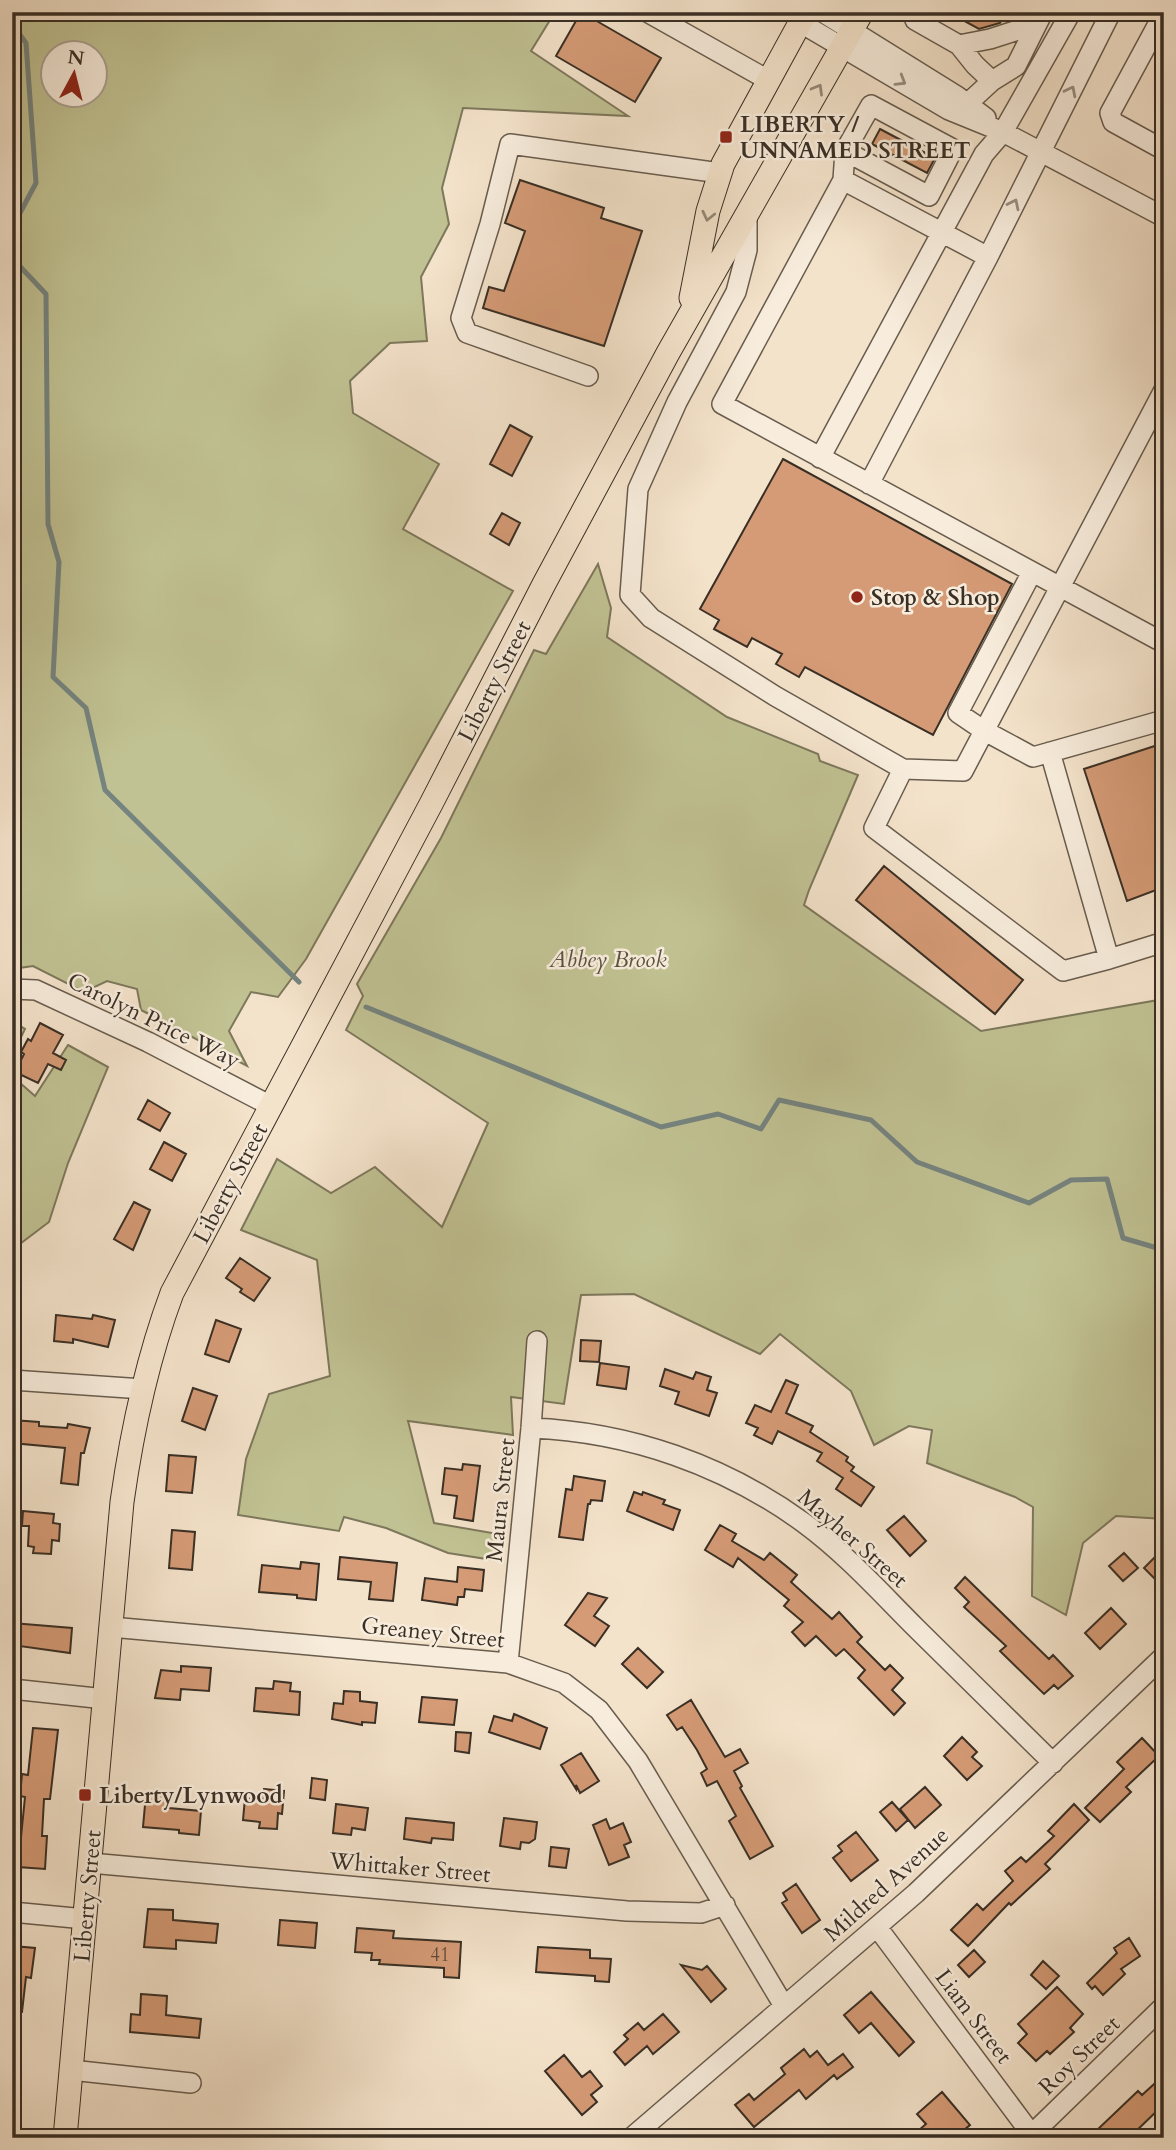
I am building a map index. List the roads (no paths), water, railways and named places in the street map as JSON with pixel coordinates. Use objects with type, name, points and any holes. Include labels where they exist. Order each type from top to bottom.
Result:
[{"type":"main road","name":"Liberty Street","points":[[687,318],[708,211],[720,173],[768,79],[804,17]]},
{"type":"main road","name":"Liberty Street","points":[[65,2138],[128,1463],[143,1390],[172,1293],[431,804],[544,584],[687,318],[852,30]]},
{"type":"street","points":[[648,12],[768,79]]},
{"type":"street","points":[[822,12],[852,30],[963,109],[1164,217]]},
{"type":"street","points":[[919,12],[915,20],[959,45],[992,81]]},
{"type":"street","points":[[959,45],[1021,29],[1030,12]]},
{"type":"street","points":[[963,109],[992,81],[1016,66],[1043,12]]},
{"type":"street","points":[[820,458],[984,154],[1003,132],[1071,12]]},
{"type":"street","points":[[869,484],[988,257],[1111,12]]},
{"type":"street","points":[[1164,13],[1110,113],[1113,122],[1164,150]]},
{"type":"street","points":[[804,17],[852,30]]},
{"type":"street","points":[[845,151],[929,196],[953,149],[871,105],[845,151],[843,180],[722,404],[1164,643]]},
{"type":"street","points":[[588,376],[467,333],[461,318],[490,224],[510,144],[720,173]]},
{"type":"street","points":[[939,176],[965,190]]},
{"type":"street","points":[[843,180],[988,257]]},
{"type":"street","points":[[893,206],[905,183]]},
{"type":"street","points":[[747,213],[747,250],[736,292],[677,402],[638,489],[630,595],[651,618],[775,696],[903,769],[962,771],[1164,390]]},
{"type":"street","points":[[1032,572],[958,713],[1033,757],[1164,720]]},
{"type":"street","points":[[1050,752],[1109,959]]},
{"type":"street","points":[[903,769],[874,828],[1063,971],[1164,942]]},
{"type":"street","name":"Carolyn Price Way","points":[[12,989],[36,990],[148,1042],[271,1106]]},
{"type":"street","name":"Maura Street","points":[[508,1663],[537,1341]]},
{"type":"street","points":[[12,1380],[143,1390]]},
{"type":"street","name":"Mayher Street","points":[[531,1428],[610,1437],[651,1447],[720,1473],[769,1499],[806,1524],[847,1560],[1053,1763]]},
{"type":"street","name":"Greaney Street","points":[[111,1627],[508,1663],[564,1683],[600,1710],[638,1761],[784,2006]]},
{"type":"street","name":"Mildred Avenue","points":[[631,2138],[877,1927],[1164,1656]]},
{"type":"street","points":[[12,1689],[105,1699]]},
{"type":"street","name":"Whittaker Street","points":[[90,1863],[627,1910],[701,1913],[725,1905]]},
{"type":"street","points":[[12,1912],[85,1919]]},
{"type":"street","name":"Liam Street","points":[[877,1927],[1030,2136]]},
{"type":"street","name":"Roy Street","points":[[1030,2136],[1164,2007]]},
{"type":"street","points":[[71,2070],[191,2083]]},
{"type":"waterway","name":"Abbey Brook","points":[[12,24],[26,43],[36,183],[12,228]]},
{"type":"waterway","name":"Abbey Brook","points":[[12,258],[46,294],[48,524],[59,562],[53,677],[86,708],[105,790],[299,982]]},
{"type":"waterway","name":"Abbey Brook","points":[[366,1007],[661,1127],[718,1114],[761,1129],[779,1100],[871,1120],[917,1162],[1029,1203],[1071,1180],[1107,1179],[1123,1238],[1164,1250]]},
{"type":"place","name":"LIBERTY / UNNAMED STREET","points":[[726,137]]},
{"type":"place","name":"Stop & Shop","points":[[857,597]]},
{"type":"place","name":"Liberty/Lynwood","points":[[85,1795]]}]
